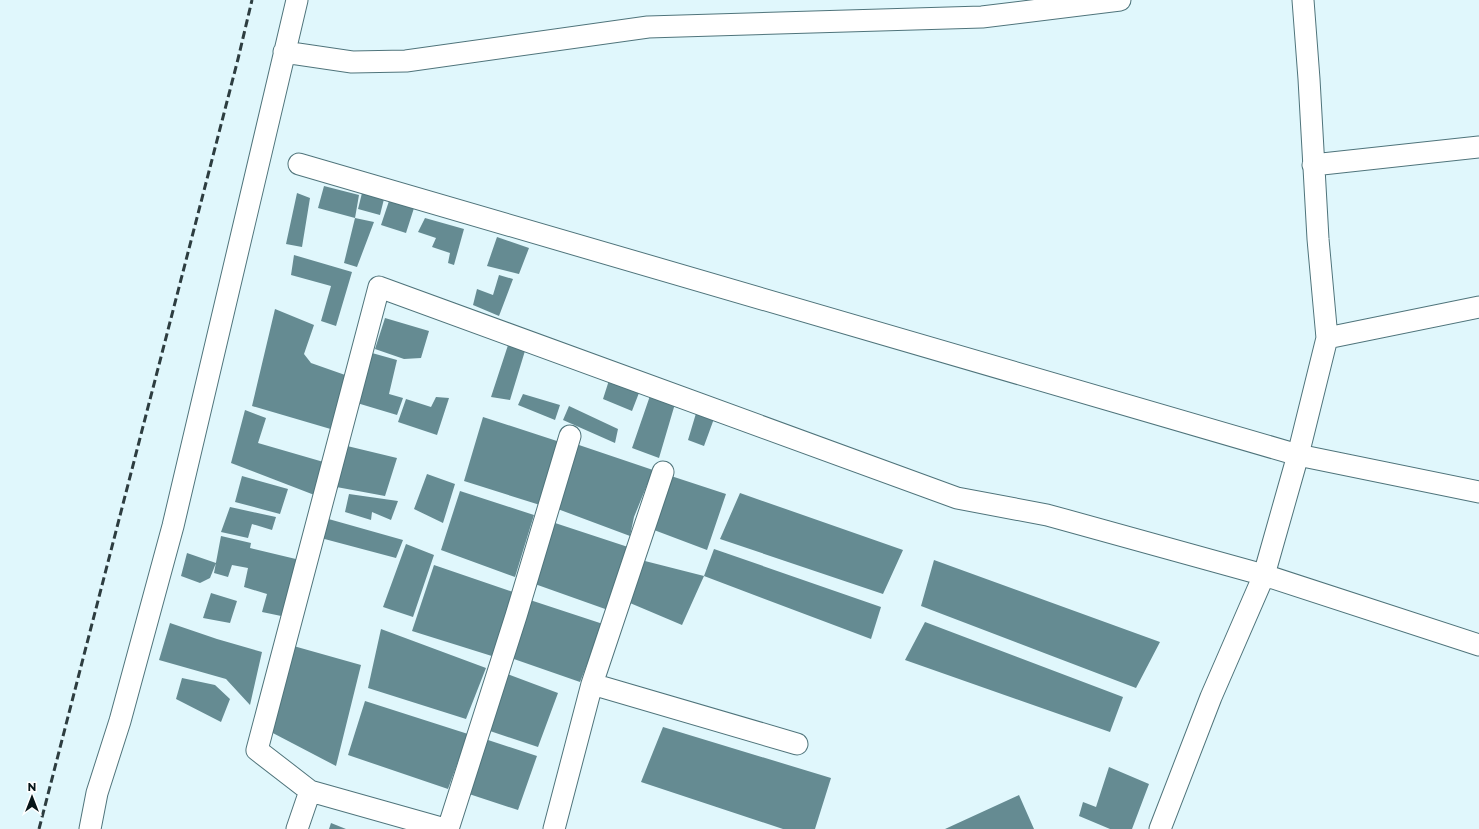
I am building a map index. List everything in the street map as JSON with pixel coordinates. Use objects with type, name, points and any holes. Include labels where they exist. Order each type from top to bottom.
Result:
[{"type":"street","points":[[90,829],[97,793],[120,721],[173,526],[297,0]]},
{"type":"street","points":[[284,52],[352,62],[406,61],[648,27],[982,17],[1120,0]]},
{"type":"street","points":[[1160,829],[1211,697],[1264,575],[1298,455],[1327,338],[1313,165],[1309,79],[1303,0]]},
{"type":"street","points":[[1313,165],[1479,148]]},
{"type":"street","points":[[299,164],[1298,455],[1479,492]]},
{"type":"street","points":[[445,829],[310,791],[257,750],[379,287],[957,498],[1047,515],[1264,575],[1479,645]]},
{"type":"street","points":[[1327,338],[1479,306]]},
{"type":"street","points":[[448,829],[518,608],[570,436]]},
{"type":"street","points":[[554,829],[592,684],[663,472]]},
{"type":"street","points":[[592,684],[798,744]]},
{"type":"street","points":[[297,829],[310,791]]},
{"type":"building","points":[[324,186],[359,195],[355,218],[318,208]]},
{"type":"building","points":[[297,193],[310,198],[302,247],[286,244]]},
{"type":"building","points":[[362,193],[384,199],[380,215],[358,209]]},
{"type":"building","points":[[389,201],[414,208],[406,233],[381,225]]},
{"type":"building","points":[[355,218],[374,222],[357,267],[344,263]]},
{"type":"building","points":[[425,218],[464,229],[454,265],[448,263],[450,253],[432,247],[436,238],[418,232]]},
{"type":"building","points":[[497,237],[529,248],[519,274],[487,266]]},
{"type":"building","points":[[294,255],[352,272],[336,326],[321,321],[331,286],[291,275]]},
{"type":"building","points":[[499,275],[513,279],[499,316],[473,305],[477,289],[493,295]]},
{"type":"building","points":[[275,309],[314,325],[304,354],[311,363],[348,376],[334,430],[252,406]]},
{"type":"building","points":[[385,318],[429,331],[421,358],[404,359],[375,349]]},
{"type":"building","points":[[511,336],[528,341],[510,400],[491,397]]},
{"type":"building","points":[[372,353],[397,360],[389,394],[403,398],[397,415],[357,403]]},
{"type":"building","points":[[611,374],[642,385],[632,411],[603,399]]},
{"type":"building","points":[[652,390],[677,397],[659,458],[632,448]]},
{"type":"building","points":[[523,394],[560,405],[555,420],[518,405]]},
{"type":"building","points":[[436,397],[449,398],[437,435],[398,422],[406,399],[431,407]]},
{"type":"building","points":[[569,406],[618,429],[615,443],[563,420]]},
{"type":"building","points":[[245,410],[266,418],[258,443],[327,463],[317,496],[231,463]]},
{"type":"building","points":[[697,410],[715,416],[704,446],[688,440]]},
{"type":"building","points":[[483,417],[560,442],[540,505],[464,481]]},
{"type":"building","points":[[576,444],[653,470],[634,517],[630,536],[555,508]]},
{"type":"building","points":[[343,445],[397,458],[385,496],[331,486]]},
{"type":"building","points":[[427,474],[455,484],[443,523],[414,509]]},
{"type":"building","points":[[668,475],[726,494],[707,550],[654,530]]},
{"type":"building","points":[[242,476],[288,489],[280,514],[235,502]]},
{"type":"building","points":[[460,491],[534,515],[515,577],[441,550]]},
{"type":"building","points":[[740,493],[903,550],[883,594],[720,539]]},
{"type":"building","points":[[349,494],[398,501],[391,520],[372,512],[371,520],[345,512]]},
{"type":"building","points":[[230,507],[276,517],[272,530],[252,524],[248,538],[221,532]]},
{"type":"building","points":[[325,518],[403,540],[396,558],[317,537]]},
{"type":"building","points":[[552,522],[628,547],[608,610],[532,583]]},
{"type":"building","points":[[221,536],[251,543],[250,548],[300,560],[286,617],[262,612],[267,594],[244,587],[248,568],[232,565],[228,577],[214,573]]},
{"type":"building","points":[[406,544],[434,555],[413,617],[383,607]]},
{"type":"building","points":[[714,549],[881,607],[871,639],[704,576]]},
{"type":"building","points":[[187,553],[216,563],[210,578],[200,583],[181,576]]},
{"type":"building","points":[[641,560],[704,576],[682,625],[630,603]]},
{"type":"building","points":[[934,560],[1160,642],[1136,688],[921,606]]},
{"type":"building","points":[[434,565],[516,593],[495,657],[412,631]]},
{"type":"building","points":[[211,593],[237,601],[230,623],[203,618]]},
{"type":"building","points":[[527,599],[603,624],[580,682],[511,658]]},
{"type":"building","points":[[925,622],[1123,697],[1110,732],[905,660]]},
{"type":"building","points":[[170,623],[262,652],[250,705],[226,679],[159,660]]},
{"type":"building","points":[[381,629],[486,668],[466,719],[368,688]]},
{"type":"building","points":[[290,645],[361,665],[336,766],[269,731]]},
{"type":"building","points":[[505,673],[558,693],[538,747],[487,730]]},
{"type":"building","points":[[182,678],[215,685],[230,699],[221,722],[176,699]]},
{"type":"building","points":[[365,701],[468,734],[448,789],[348,755]]},
{"type":"building","points":[[663,727],[831,778],[815,829],[783,829],[641,782]]},
{"type":"building","points":[[485,739],[537,756],[518,810],[466,793]]},
{"type":"building","points":[[1109,767],[1149,784],[1132,829],[1110,829],[1079,816],[1083,802],[1096,807]]},
{"type":"building","points":[[1019,795],[1034,829],[945,829]]},
{"type":"building","points":[[331,823],[346,829],[329,829]]},
{"type":"railway","points":[[39,829],[252,0]]}]
